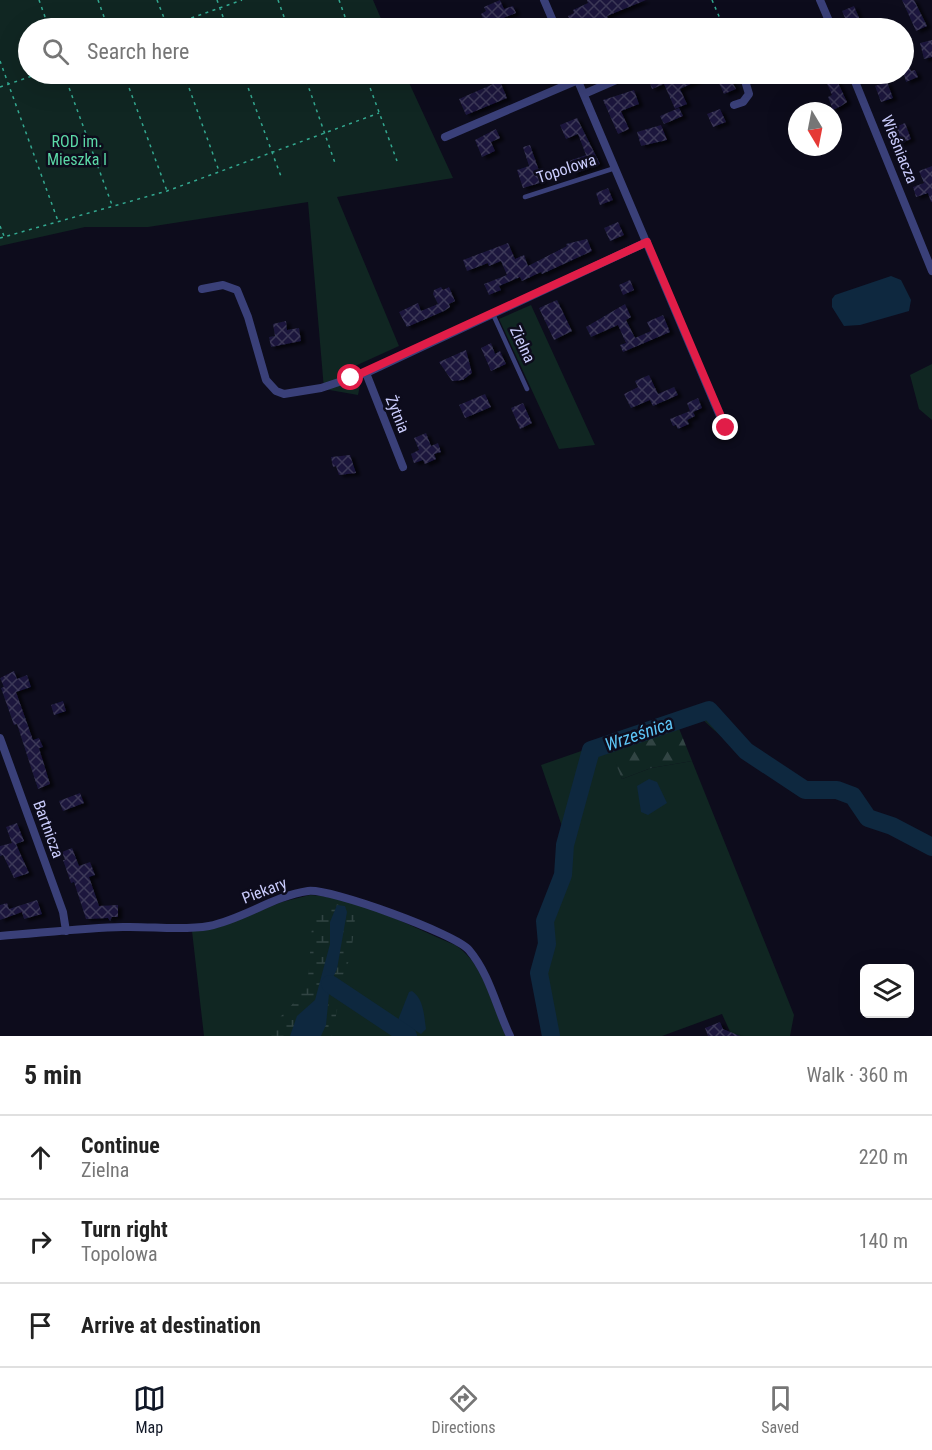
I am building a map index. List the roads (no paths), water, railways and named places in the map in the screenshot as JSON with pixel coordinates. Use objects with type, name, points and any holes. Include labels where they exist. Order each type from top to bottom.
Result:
[{"type":"street","points":[[544,0],[552,18]]},
{"type":"street","points":[[820,0],[828,18]]},
{"type":"street","name":"Topolowa","points":[[445,137],[562,84]]},
{"type":"street","name":"Topolowa","points":[[580,84],[726,428]]},
{"type":"street","points":[[584,94],[607,84]]},
{"type":"street","points":[[734,105],[743,102],[749,94],[746,84]]},
{"type":"street","name":"Wieśniacza","points":[[856,84],[932,270]]},
{"type":"street","name":"Zielna","points":[[202,289],[223,285],[237,290],[248,317],[266,380],[280,393],[321,388],[366,373],[492,312],[647,242]]},
{"type":"street","name":"Żytnia","points":[[366,373],[403,467]]},
{"type":"street","name":"Bartnicza","points":[[0,738],[63,912],[66,930]]},
{"type":"street","name":"Piekary","points":[[0,936],[66,930],[209,926],[232,920],[294,894],[311,891],[329,892],[461,942],[468,948],[493,990],[510,1036]]},
{"type":"lane","name":"Topolowa","points":[[525,197],[615,168]]},
{"type":"lane","name":"Zielna","points":[[492,312],[528,388]]},
{"type":"water","points":[[891,276],[901,280],[911,300],[909,311],[860,325],[844,326],[832,307],[832,299],[835,295]]},
{"type":"water","points":[[649,779],[657,782],[667,803],[648,815],[641,812],[637,786]]},
{"type":"water","points":[[337,905],[345,906],[347,912],[337,969],[330,984],[326,1025],[321,1036],[290,1036],[297,1016],[315,1000],[330,944],[330,922]]},
{"type":"water","points":[[412,991],[419,998],[424,1013],[426,1029],[421,1034],[398,1020],[409,992]]},
{"type":"waterway","name":"Wrześnica","points":[[551,1036],[539,973],[547,944],[545,921],[563,875],[565,845],[591,750],[709,710],[746,751],[805,790],[837,790],[853,796],[868,818],[892,826],[932,847]]},
{"type":"waterway","name":"Wrześnica","points":[[330,984],[408,1036]]},
{"type":"park label","name":"ROD im. Mieszka I","points":[[77,150]]}]
